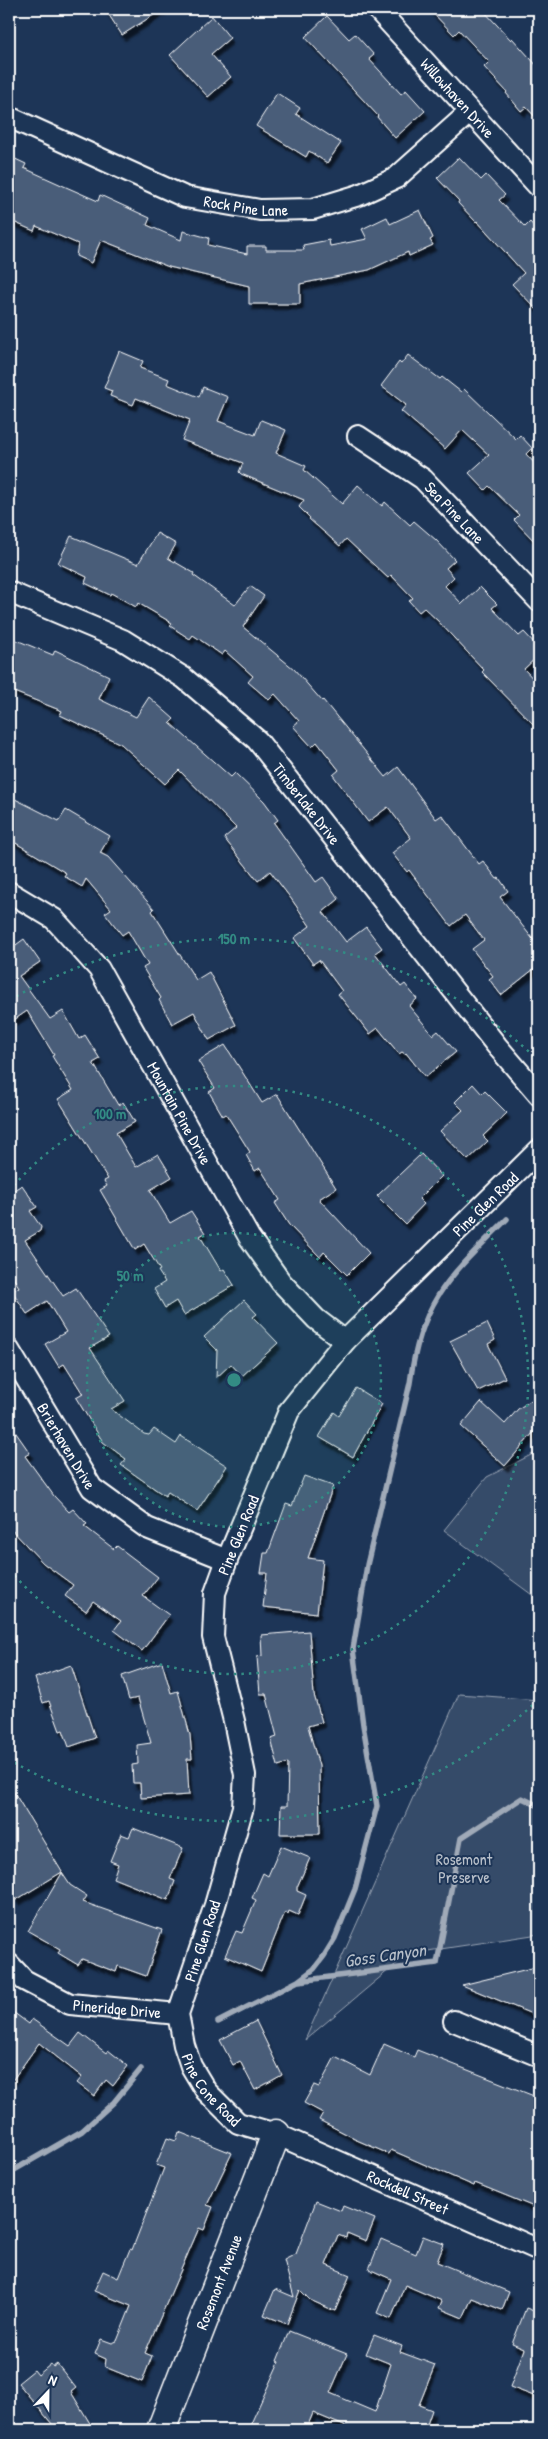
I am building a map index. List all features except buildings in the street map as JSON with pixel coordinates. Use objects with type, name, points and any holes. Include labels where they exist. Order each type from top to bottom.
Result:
[{"type":"street","name":"Willowhaven Drive","points":[[376,9],[539,187]]},
{"type":"street","name":"Rock Pine Lane","points":[[9,117],[185,197],[260,210],[313,209],[359,195],[396,178],[470,112]]},
{"type":"street","name":"Sea Pine Lane","points":[[358,436],[423,479],[539,601]]},
{"type":"street","name":"Timberlake Drive","points":[[9,592],[123,640],[184,678],[257,740],[496,1046],[539,1094]]},
{"type":"street","name":"Mountain Pine Drive","points":[[9,892],[54,919],[99,969],[249,1237],[281,1282],[316,1319],[345,1341]]},
{"type":"street","name":"Pine Glen Road","points":[[178,2014],[215,1905],[243,1807],[245,1775],[213,1637],[216,1593],[226,1560],[289,1411],[345,1341],[539,1150]]},
{"type":"street","name":"Brierhaven Drive","points":[[9,1350],[92,1488],[147,1528],[226,1560]]},
{"type":"street","name":"Pineridge Drive","points":[[9,1964],[24,1980],[70,2004],[178,2014]]},
{"type":"street","name":"Pine Cone Road","points":[[178,2014],[184,2045],[192,2066],[206,2091],[238,2123],[276,2134]]},
{"type":"street","points":[[454,2021],[539,2056]]},
{"type":"street","name":"Rockdell Street","points":[[276,2134],[539,2250]]},
{"type":"street","name":"Rosemont Avenue","points":[[161,2430],[276,2134]]},
{"type":"green space","points":[[539,1451],[539,1600],[444,1530],[487,1477]]},
{"type":"green space","name":"Rosemont Preserve","points":[[459,1694],[539,1700],[539,1934],[408,1954],[305,2040]]},
{"type":"waterway","points":[[218,2022],[298,1981],[314,1969],[335,1938],[355,1889],[377,1806],[363,1725],[353,1649],[367,1565],[410,1383],[415,1354],[430,1309],[454,1274],[507,1219]]},
{"type":"waterway","name":"Goss Canyon","points":[[299,1981],[437,1963],[461,1838],[522,1798],[539,1806]]},
{"type":"waterway","points":[[9,2173],[82,2131],[114,2102],[141,2069]]}]
